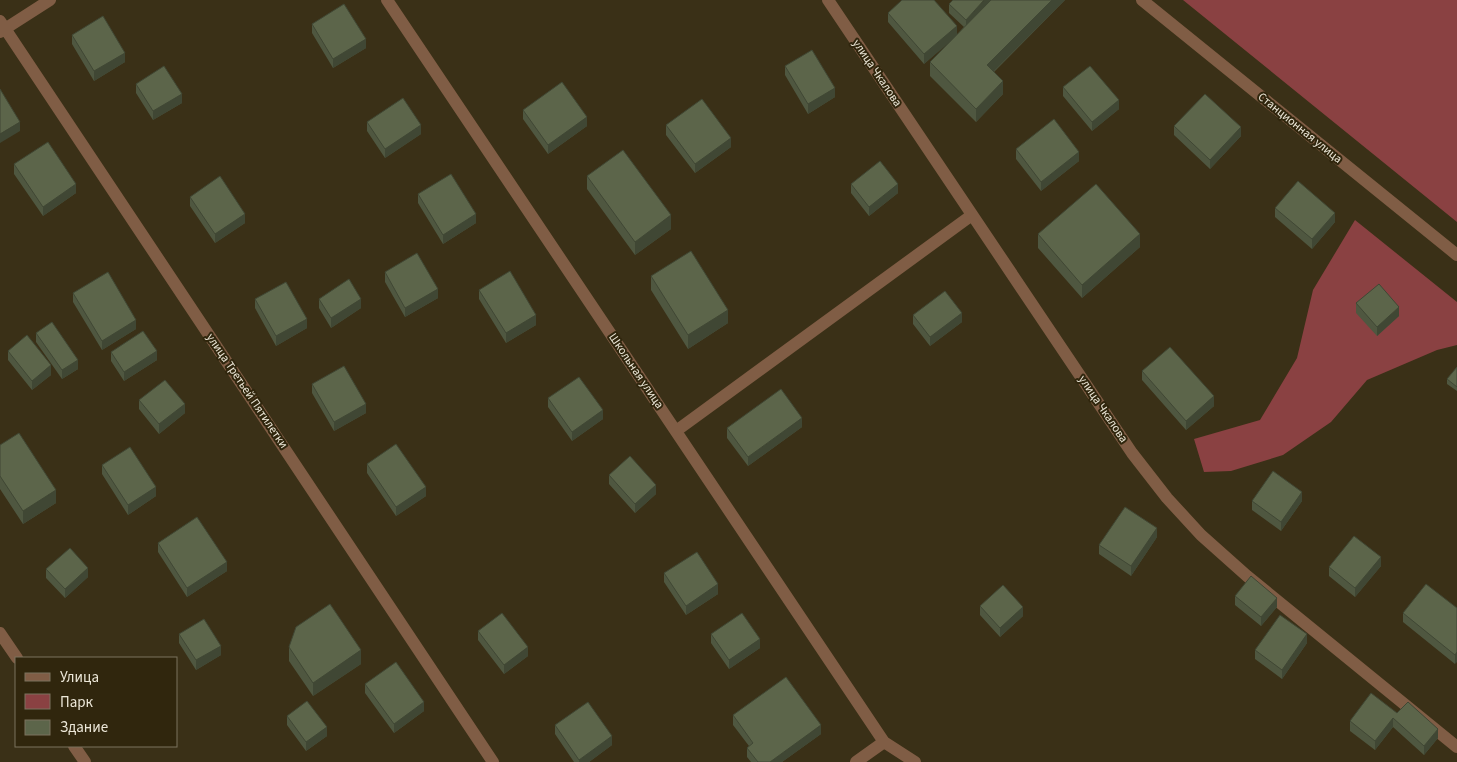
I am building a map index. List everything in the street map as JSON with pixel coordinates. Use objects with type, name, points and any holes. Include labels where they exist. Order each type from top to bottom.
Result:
[{"type":"street","points":[[2,27],[50,0]]},
{"type":"street","name":"Школьная улица","points":[[387,0],[884,742]]},
{"type":"street","name":"улица Чкалова","points":[[828,0],[1132,453],[1167,498],[1201,535],[1247,576],[1457,746]]},
{"type":"street","name":"Станционная улица","points":[[1142,0],[1457,255]]},
{"type":"street","name":"улица Третьей Пятилетки","points":[[2,27],[493,762]]},
{"type":"street","points":[[676,431],[972,215]]},
{"type":"street","points":[[0,633],[16,657]]},
{"type":"street","points":[[856,762],[884,742],[908,760]]},
{"type":"street","points":[[75,747],[85,762]]},
{"type":"green space","points":[[1183,0],[1457,0],[1457,222]]},
{"type":"green space","points":[[1355,220],[1457,302],[1457,345],[1437,350],[1367,380],[1331,422],[1283,455],[1231,471],[1204,472],[1194,439],[1260,420],[1297,358],[1313,290]]},
{"type":"building","points":[[902,0],[934,0],[957,26],[924,54],[888,13]]},
{"type":"building","points":[[953,0],[984,0],[966,20],[949,4]]},
{"type":"building","points":[[991,0],[1052,0],[987,65],[1003,81],[976,109],[930,62]]},
{"type":"building","points":[[344,4],[366,39],[333,59],[312,24]]},
{"type":"building","points":[[103,16],[125,53],[94,71],[72,35]]},
{"type":"building","points":[[812,50],[835,88],[808,104],[785,66]]},
{"type":"building","points":[[164,66],[182,94],[153,111],[136,84]]},
{"type":"building","points":[[1090,66],[1119,100],[1092,122],[1063,87]]},
{"type":"building","points":[[562,82],[587,117],[548,145],[523,110]]},
{"type":"building","points":[[0,89],[20,122],[0,134]]},
{"type":"building","points":[[1205,94],[1241,127],[1210,160],[1174,126]]},
{"type":"building","points":[[403,98],[421,125],[385,149],[367,122]]},
{"type":"building","points":[[702,99],[731,138],[695,164],[666,125]]},
{"type":"building","points":[[1054,119],[1079,152],[1041,182],[1016,149]]},
{"type":"building","points":[[48,142],[76,184],[43,207],[14,164]]},
{"type":"building","points":[[623,150],[671,215],[635,242],[587,176]]},
{"type":"building","points":[[880,161],[898,184],[869,207],[851,184]]},
{"type":"building","points":[[451,174],[476,214],[443,235],[418,194]]},
{"type":"building","points":[[220,176],[245,214],[215,234],[190,197]]},
{"type":"building","points":[[1298,181],[1335,213],[1312,239],[1275,208]]},
{"type":"building","points":[[1096,184],[1140,234],[1082,285],[1038,234]]},
{"type":"building","points":[[691,251],[728,310],[688,335],[651,276]]},
{"type":"building","points":[[417,253],[438,289],[405,308],[385,272]]},
{"type":"building","points":[[510,271],[536,315],[506,333],[479,290]]},
{"type":"building","points":[[108,272],[136,320],[102,341],[73,293]]},
{"type":"building","points":[[349,279],[361,299],[331,318],[319,299]]},
{"type":"building","points":[[286,282],[307,319],[276,336],[255,299]]},
{"type":"building","points":[[1379,284],[1399,307],[1377,327],[1356,303]]},
{"type":"building","points":[[945,291],[962,313],[930,337],[913,315]]},
{"type":"building","points":[[52,322],[78,360],[62,370],[36,333]]},
{"type":"building","points":[[143,331],[157,351],[124,372],[111,352]]},
{"type":"building","points":[[27,335],[51,365],[32,381],[8,351]]},
{"type":"building","points":[[1170,347],[1214,396],[1186,421],[1142,371]]},
{"type":"building","points":[[344,366],[366,404],[334,422],[312,384]]},
{"type":"building","points":[[1457,367],[1457,387],[1447,379]]},
{"type":"building","points":[[579,377],[603,410],[572,432],[548,398]]},
{"type":"building","points":[[165,380],[185,404],[159,424],[139,400]]},
{"type":"building","points":[[781,389],[802,418],[748,457],[727,428]]},
{"type":"building","points":[[19,433],[56,490],[23,511],[0,476],[0,445]]},
{"type":"building","points":[[396,444],[426,487],[396,507],[367,464]]},
{"type":"building","points":[[130,447],[156,487],[128,505],[102,465]]},
{"type":"building","points":[[630,456],[656,485],[635,504],[609,475]]},
{"type":"building","points":[[1273,471],[1302,492],[1281,522],[1252,501]]},
{"type":"building","points":[[1125,507],[1157,528],[1131,566],[1099,545]]},
{"type":"building","points":[[197,517],[227,562],[187,588],[158,543]]},
{"type":"building","points":[[1354,536],[1381,557],[1355,588],[1329,567]]},
{"type":"building","points":[[70,548],[88,568],[65,589],[46,569]]},
{"type":"building","points":[[697,552],[718,584],[686,606],[664,573]]},
{"type":"building","points":[[1251,576],[1277,598],[1261,617],[1235,596]]},
{"type":"building","points":[[1426,584],[1457,608],[1457,652],[1455,655],[1403,613]]},
{"type":"building","points":[[1003,585],[1023,607],[1000,628],[980,606]]},
{"type":"building","points":[[330,604],[361,650],[313,683],[289,647],[296,627]]},
{"type":"building","points":[[502,613],[528,647],[504,665],[478,631]]},
{"type":"building","points":[[742,613],[760,639],[729,660],[711,634]]},
{"type":"building","points":[[1280,615],[1307,634],[1282,670],[1255,650]]},
{"type":"building","points":[[204,619],[221,646],[196,660],[179,634]]},
{"type":"building","points":[[396,662],[424,702],[394,724],[365,684]]},
{"type":"building","points":[[786,677],[821,725],[770,762],[758,762],[747,748],[753,743],[733,715]]},
{"type":"building","points":[[1371,693],[1397,713],[1408,702],[1438,729],[1424,746],[1393,718],[1375,741],[1350,721]]},
{"type":"building","points":[[307,701],[327,727],[306,742],[287,716]]},
{"type":"building","points":[[588,702],[612,736],[579,760],[555,725]]}]
